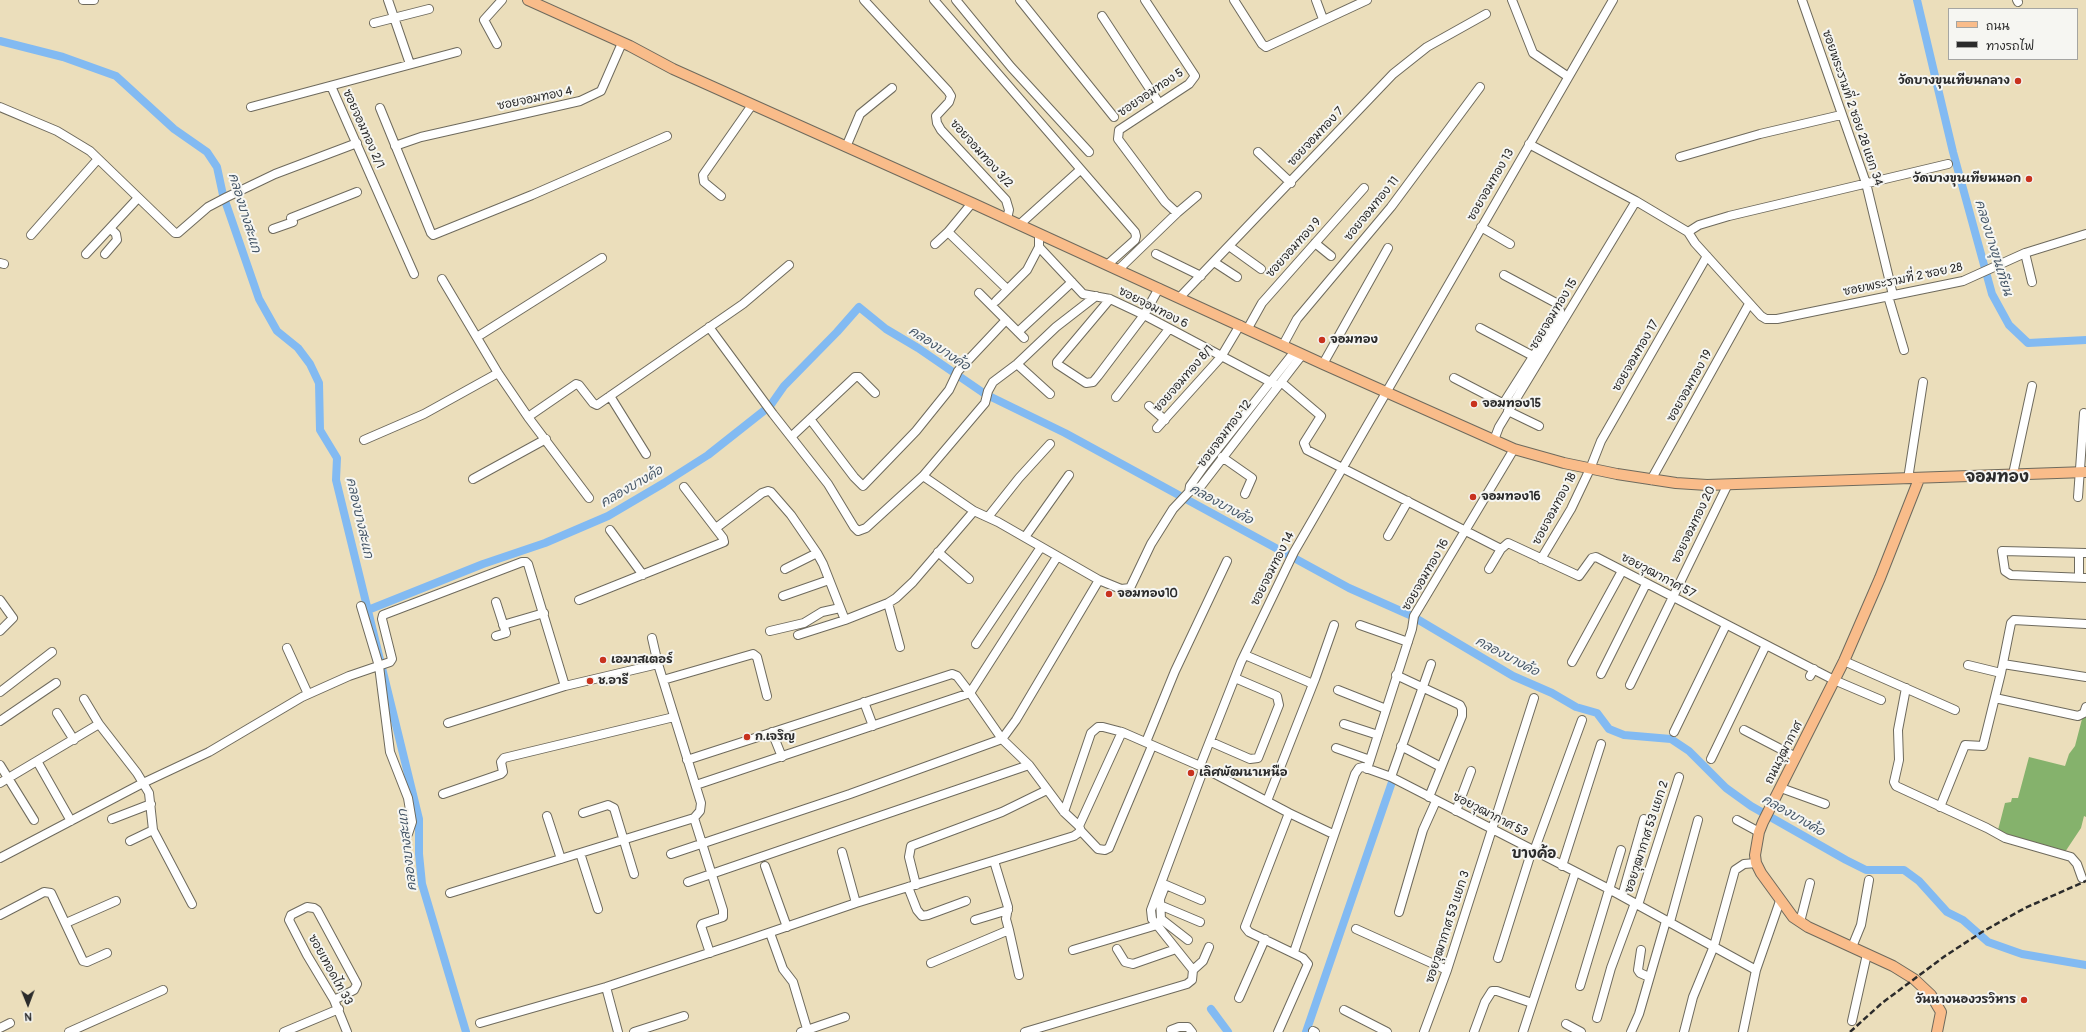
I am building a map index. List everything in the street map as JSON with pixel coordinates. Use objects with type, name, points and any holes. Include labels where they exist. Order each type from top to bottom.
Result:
[{"type":"main road","points":[[528,0],[752,105],[972,203],[1180,297],[1299,353],[1514,449],[1590,469],[1651,480],[1685,484],[1727,486],[2083,472]]},
{"type":"main road","name":"ถนนวุฒากาศ","points":[[1756,863],[1755,855],[1759,832],[1763,822],[1844,661],[1880,578],[1919,479]]},
{"type":"main road","points":[[1756,863],[1780,902],[1788,912],[1800,922],[1868,954],[1914,979],[1931,995],[1941,1012],[1937,1032]]},
{"type":"street","points":[[83,0],[94,0]]},
{"type":"street","points":[[388,0],[410,64]]},
{"type":"street","points":[[497,44],[484,20],[502,0]]},
{"type":"street","name":"ซอยจอมทอง 3/2","points":[[864,0],[951,96],[949,102],[936,116],[937,123],[941,130],[1006,200],[1009,210],[1007,219]]},
{"type":"street","points":[[934,0],[1135,232],[1135,240],[1107,265]]},
{"type":"street","points":[[956,0],[1011,67],[1089,152]]},
{"type":"street","points":[[1022,0],[1114,117]]},
{"type":"street","name":"ซอยจอมทอง 5","points":[[1145,0],[1195,76],[1189,84],[1122,127],[1117,136],[1146,178],[1177,213]]},
{"type":"street","points":[[1234,0],[1265,46],[1366,0]]},
{"type":"street","points":[[1316,0],[1324,19]]},
{"type":"street","points":[[1512,0],[1533,53],[1568,76]]},
{"type":"street","name":"ซอยจอมทอง 13","points":[[1386,392],[1613,0]]},
{"type":"street","name":"ซอยพระรามที่ 2 ซอย 28 แยก 34","points":[[1802,0],[1841,115],[1853,142],[1866,183],[1904,350]]},
{"type":"street","points":[[374,23],[429,9]]},
{"type":"street","name":"ซอยจอมทอง 7","points":[[1180,297],[1291,183],[1393,74],[1427,47],[1486,14]]},
{"type":"street","points":[[1102,16],[1159,103]]},
{"type":"street","name":"ซอยจอมทอง 4","points":[[395,146],[421,137],[580,101],[601,91],[622,43]]},
{"type":"street","name":"ซอยจอมทอง 2/1","points":[[414,274],[331,86],[457,52]]},
{"type":"street","points":[[1000,77],[1011,67]]},
{"type":"street","points":[[251,107],[331,86]]},
{"type":"street","name":"ซอยจอมทอง 11","points":[[1283,345],[1297,319],[1391,207],[1480,87]]},
{"type":"street","points":[[846,147],[860,114],[892,88]]},
{"type":"street","points":[[722,196],[704,182],[703,175],[752,105]]},
{"type":"street","points":[[0,107],[58,130],[98,159],[172,231],[178,233],[218,202],[227,197],[275,174],[357,143]]},
{"type":"street","points":[[380,108],[431,233],[436,235],[667,136]]},
{"type":"street","points":[[1680,157],[1760,134],[1841,115]]},
{"type":"street","points":[[1529,144],[1636,201],[1688,232],[1700,225],[1729,216],[1948,164]]},
{"type":"street","points":[[1258,152],[1291,183]]},
{"type":"street","points":[[31,235],[98,159]]},
{"type":"street","points":[[1019,225],[1080,170]]},
{"type":"street","name":"ซอยจอมทอง 9","points":[[1244,327],[1262,303],[1364,188]]},
{"type":"street","points":[[273,229],[357,192]]},
{"type":"street","points":[[1118,270],[1196,196]]},
{"type":"street","points":[[86,254],[138,198]]},
{"type":"street","name":"ซอยจอมทอง 15","points":[[1494,440],[1507,408],[1636,201]]},
{"type":"street","points":[[935,244],[948,232],[972,203]]},
{"type":"street","points":[[1481,227],[1510,244]]},
{"type":"street","points":[[105,254],[118,240],[116,234],[110,228]]},
{"type":"street","points":[[948,232],[1007,289]]},
{"type":"street","name":"ซอยพระรามที่ 2 ซอย 28","points":[[1688,232],[1695,243],[1749,304],[1761,316],[1771,320],[1963,281],[2025,252],[2086,234]]},
{"type":"street","points":[[996,301],[1027,270],[1039,247],[1039,234]]},
{"type":"street","points":[[1315,243],[1331,256]]},
{"type":"street","points":[[1229,246],[1261,269]]},
{"type":"street","name":"ซอยจอมทอง 6","points":[[1039,247],[1085,296],[1096,296],[1110,299],[1144,315],[1221,357],[1277,383],[1321,416],[1304,443],[1304,447],[1342,467]]},
{"type":"street","points":[[1324,364],[1388,248]]},
{"type":"street","points":[[2025,252],[2032,282]]},
{"type":"street","points":[[1156,254],[1200,276]]},
{"type":"street","name":"ซอยจอมทอง 17","points":[[1590,469],[1601,440],[1707,256]]},
{"type":"street","points":[[477,337],[602,258]]},
{"type":"street","points":[[1214,262],[1237,277]]},
{"type":"street","points":[[528,417],[576,384],[579,384],[595,405],[743,304],[789,265]]},
{"type":"street","points":[[1504,275],[1558,304],[1560,307],[1559,316],[1534,356],[1507,408]]},
{"type":"street","points":[[442,279],[498,373],[528,417],[589,498]]},
{"type":"street","points":[[979,293],[1021,335],[1072,282]]},
{"type":"street","points":[[1110,299],[1060,357],[1057,364],[1086,383],[1093,382],[1144,315],[1160,288]]},
{"type":"street","points":[[709,327],[773,414],[828,484],[854,527],[858,531],[866,528],[923,476],[985,403],[987,394],[993,382],[1017,364],[1056,327],[1096,296]]},
{"type":"street","name":"ซอยจอมทอง 19","points":[[1651,480],[1749,304]]},
{"type":"street","points":[[810,419],[854,477],[863,486],[916,431],[949,390],[953,384],[956,374],[1006,320]]},
{"type":"street","name":"ซอยจอมทอง 8/1","points":[[1157,428],[1221,357],[1244,327]]},
{"type":"street","points":[[1480,328],[1534,356]]},
{"type":"street","points":[[1116,397],[1169,329]]},
{"type":"street","name":"ซอยจอมทอง 12","points":[[1099,580],[1121,589],[1130,588],[1151,544],[1173,509],[1187,494],[1201,486],[1299,353]]},
{"type":"street","points":[[1017,364],[1050,394]]},
{"type":"street","points":[[364,440],[424,414],[498,373]]},
{"type":"street","points":[[791,437],[856,376],[875,393]]},
{"type":"street","points":[[1454,378],[1539,426]]},
{"type":"street","points":[[1908,479],[1923,382]]},
{"type":"street","points":[[1187,494],[1190,486],[1205,465],[1277,383]]},
{"type":"street","points":[[2013,474],[2032,386]]},
{"type":"street","name":"ซอยจอมทอง 14","points":[[1157,925],[1151,914],[1151,910],[1235,678],[1287,564],[1386,392]]},
{"type":"street","points":[[610,396],[646,454]]},
{"type":"street","points":[[1149,406],[1165,420]]},
{"type":"street","points":[[2078,497],[2083,472],[2084,413]]},
{"type":"street","points":[[473,478],[546,439]]},
{"type":"street","points":[[988,517],[1019,478],[1050,444]]},
{"type":"street","name":"ซอยจอมทอง 16","points":[[1367,769],[1412,629],[1414,616],[1514,449]]},
{"type":"street","points":[[1222,457],[1252,478],[1245,494]]},
{"type":"street","points":[[1342,467],[1501,549],[1489,569]]},
{"type":"street","name":"ซอยจอมทอง 18","points":[[1541,559],[1565,519],[1590,469]]},
{"type":"street","points":[[1025,537],[1069,475]]},
{"type":"street","points":[[671,854],[850,794],[1002,738],[1016,720],[1099,580],[1057,557],[1025,537],[974,511],[923,476]]},
{"type":"street","name":"ซอยจอมทอง 20","points":[[1630,685],[1727,486]]},
{"type":"street","points":[[579,600],[724,542],[716,528],[684,487]]},
{"type":"street","points":[[716,528],[762,493],[768,491],[771,492],[787,510],[817,553],[843,614]]},
{"type":"street","points":[[1388,536],[1408,501]]},
{"type":"street","points":[[798,636],[843,614],[888,603],[914,582],[974,511]]},
{"type":"street","points":[[610,530],[643,575]]},
{"type":"street","name":"ซอยวุฒากาศ 57","points":[[1501,549],[1508,543],[1580,576],[1592,558],[1596,557],[1766,645],[1812,673],[1834,680],[1880,700]]},
{"type":"street","points":[[976,644],[1041,547]]},
{"type":"street","points":[[2002,551],[2082,553],[2083,578],[2010,576],[2005,571],[2002,551]]},
{"type":"street","points":[[938,552],[969,579]]},
{"type":"street","points":[[785,569],[801,563],[817,553]]},
{"type":"street","points":[[696,785],[970,693],[1057,557]]},
{"type":"street","points":[[687,760],[952,674],[956,676],[970,693],[1002,738],[1029,765],[1064,812],[1098,848],[1105,850],[1109,848],[1175,671],[1227,561]]},
{"type":"street","points":[[0,858],[143,783],[209,752],[308,694],[349,676],[390,662],[392,659],[382,619],[383,615],[522,562],[526,562],[528,564],[565,686]]},
{"type":"street","points":[[1572,662],[1622,571]]},
{"type":"street","points":[[783,596],[829,580]]},
{"type":"street","points":[[1600,674],[1646,584]]},
{"type":"street","points":[[0,600],[13,618],[0,631]]},
{"type":"street","points":[[496,602],[505,634],[496,636]]},
{"type":"street","points":[[888,603],[900,647]]},
{"type":"street","points":[[361,606],[380,666],[390,752],[408,798],[412,822],[408,834]]},
{"type":"street","points":[[770,631],[804,623],[822,612],[843,614]]},
{"type":"street","points":[[503,625],[544,613]]},
{"type":"street","points":[[1940,806],[1965,744],[1984,746],[2011,623],[2014,620],[2086,624]]},
{"type":"street","points":[[1674,732],[1726,624]]},
{"type":"street","points":[[1267,801],[1313,684],[1334,625]]},
{"type":"street","points":[[1360,625],[1408,642]]},
{"type":"street","points":[[450,893],[694,818],[700,811],[701,803],[658,664],[652,638]]},
{"type":"street","points":[[1711,759],[1766,645]]},
{"type":"street","points":[[287,648],[308,694]]},
{"type":"street","points":[[0,692],[52,652]]},
{"type":"street","points":[[663,680],[753,654],[757,657],[767,696]]},
{"type":"street","points":[[1245,655],[1313,684]]},
{"type":"street","points":[[1844,661],[1955,710]]},
{"type":"street","points":[[448,723],[565,686],[658,664]]},
{"type":"street","points":[[1391,777],[1431,664]]},
{"type":"street","points":[[2003,664],[2086,677]]},
{"type":"street","points":[[1968,665],[2001,673]]},
{"type":"street","points":[[1396,675],[1460,705],[1462,709],[1462,716],[1441,767],[1399,912]]},
{"type":"street","points":[[1211,742],[1250,759],[1258,758],[1279,705],[1277,696],[1235,678]]},
{"type":"street","points":[[0,721],[56,683]]},
{"type":"street","points":[[1906,688],[1898,730],[1899,760],[1894,782],[1896,786],[1988,828],[2004,838],[2071,857],[2077,864],[2082,878]]},
{"type":"street","points":[[1338,690],[1386,709]]},
{"type":"street","name":"ซอยวุฒากาศ 53 แยก 3","points":[[1424,1032],[1447,970],[1534,698]]},
{"type":"street","points":[[1995,698],[2078,716],[2084,713],[2086,707]]},
{"type":"street","points":[[84,699],[100,724],[149,792],[153,830],[192,904]]},
{"type":"street","points":[[864,702],[873,726]]},
{"type":"street","points":[[57,714],[74,740]]},
{"type":"street","points":[[443,794],[501,774],[503,772],[501,762],[504,758],[674,717]]},
{"type":"street","points":[[1498,958],[1533,851],[1582,720]]},
{"type":"street","points":[[0,783],[100,724]]},
{"type":"street","points":[[1344,724],[1378,735]]},
{"type":"street","points":[[1064,812],[1092,733],[1098,727],[1103,727],[1122,732],[1202,767],[1289,813],[1333,834]]},
{"type":"street","points":[[1744,730],[1796,757]]},
{"type":"street","points":[[772,732],[782,757]]},
{"type":"street","points":[[480,1023],[606,987],[856,903],[1074,836],[1080,828],[1122,732]]},
{"type":"street","points":[[1562,866],[1602,744]]},
{"type":"street","points":[[1401,746],[1441,767]]},
{"type":"street","points":[[1336,748],[1370,760]]},
{"type":"street","points":[[37,761],[71,821]]},
{"type":"street","points":[[0,764],[34,820]]},
{"type":"street","points":[[688,882],[710,872],[1029,765]]},
{"type":"street","points":[[1294,952],[1333,834],[1355,774],[1359,768],[1367,769]]},
{"type":"street","name":"ซอยวุฒากาศ 53","points":[[1367,769],[1391,777],[1575,873],[1609,889],[1756,970]]},
{"type":"street","points":[[1456,811],[1471,771]]},
{"type":"street","name":"ซอยวุฒากาศ 53 แยก 2","points":[[1597,1018],[1611,968],[1636,904],[1679,776]]},
{"type":"street","points":[[1781,788],[1824,804]]},
{"type":"street","points":[[916,885],[909,857],[911,846],[1002,812],[1047,790]]},
{"type":"street","points":[[112,819],[151,804]]},
{"type":"street","points":[[584,813],[604,806],[612,806],[616,812],[634,874]]},
{"type":"street","points":[[1278,1032],[1308,964],[1303,958],[1294,952],[1249,932],[1245,927],[1289,813]]},
{"type":"street","points":[[547,816],[561,859]]},
{"type":"street","points":[[694,818],[723,913],[722,917],[702,924],[701,926],[710,953]]},
{"type":"street","name":"ซอยวุฒากาศ 53 แยก 2","points":[[1622,896],[1644,820]]},
{"type":"street","points":[[1631,1032],[1668,922],[1698,820]]},
{"type":"street","points":[[1737,820],[1759,832]]},
{"type":"street","points":[[130,841],[153,830]]},
{"type":"street","points":[[1580,986],[1621,850]]},
{"type":"street","points":[[842,852],[856,903]]},
{"type":"street","points":[[580,853],[598,909]]},
{"type":"street","points":[[994,861],[1008,910],[1006,919],[1018,975]]},
{"type":"street","points":[[1684,1032],[1693,997],[1714,946],[1735,870],[1744,864],[1756,863]]},
{"type":"street","points":[[765,866],[787,927]]},
{"type":"street","points":[[1165,872],[1167,878],[1166,885],[1160,899],[1162,906],[1161,919],[1188,940]]},
{"type":"street","points":[[1523,1032],[1575,873]]},
{"type":"street","points":[[1852,947],[1861,925],[1869,880]]},
{"type":"street","points":[[1800,922],[1810,883]]},
{"type":"street","points":[[1166,885],[1201,900]]},
{"type":"street","points":[[908,887],[919,914],[922,916],[966,901]]},
{"type":"street","points":[[0,915],[47,891],[54,896],[84,961],[87,962],[108,953]]},
{"type":"street","points":[[66,923],[116,901]]},
{"type":"street","points":[[1743,1032],[1756,970],[1780,902]]},
{"type":"street","points":[[1162,906],[1200,922]]},
{"type":"street","name":"ซอยเทอดไท 33","points":[[334,1000],[354,990],[357,984],[317,910],[307,907],[291,914],[289,920],[307,955],[334,1000],[347,1032]]},
{"type":"street","points":[[975,920],[1008,910]]},
{"type":"street","points":[[1073,950],[1157,925],[1193,970]]},
{"type":"street","points":[[1356,929],[1447,970]]},
{"type":"street","points":[[931,963],[1009,930]]},
{"type":"street","points":[[770,933],[783,969],[793,982],[805,1031],[845,1017]]},
{"type":"street","points":[[1239,998],[1265,939]]},
{"type":"street","points":[[1025,1032],[1187,984],[1192,980],[1193,970],[1203,961],[1209,947]]},
{"type":"street","points":[[1117,949],[1125,962],[1133,964],[1176,949]]},
{"type":"street","points":[[1641,950],[1638,970],[1640,973],[1649,977]]},
{"type":"street","points":[[1852,1021],[1868,954]]},
{"type":"street","points":[[606,987],[618,1032]]},
{"type":"street","points":[[69,1032],[163,990]]},
{"type":"street","points":[[1474,1032],[1485,1002],[1492,991],[1497,991],[1532,1004]]},
{"type":"street","points":[[284,1032],[338,1008]]},
{"type":"street","points":[[1344,1010],[1387,1032]]},
{"type":"street","points":[[634,1032],[684,1016]]},
{"type":"street","points":[[0,1028],[10,1023]]},
{"type":"street","points":[[1566,1024],[1581,1032]]},
{"type":"street","points":[[1171,1030],[1178,1027],[1188,1027],[1192,1032]]},
{"type":"green space","points":[[2086,715],[2086,817],[2084,816],[2081,828],[2065,852],[2016,839],[1998,830],[2005,803],[2011,802],[2012,798],[2018,798],[2029,757],[2065,766],[2069,754],[2075,746],[2082,719]]},
{"type":"waterway","name":"คลองบางขุนเทียน","points":[[1917,0],[1953,152],[1992,294],[2009,325],[2028,343],[2086,340]]},
{"type":"waterway","name":"คลองบางสะแก","points":[[0,41],[63,57],[116,76],[174,129],[207,152],[217,167],[223,195],[259,299],[277,331],[298,348],[310,364],[319,383],[320,430],[337,458],[336,480],[419,819],[419,854],[422,884],[466,1032]]},
{"type":"waterway","name":"คลองบางค้อ","points":[[368,610],[483,564],[545,543],[608,516],[664,483],[708,455],[770,406],[784,386],[837,332],[859,307],[886,329],[918,348],[985,394],[1065,433],[1349,588],[1412,616],[1513,676],[1552,693],[1576,707],[1597,713],[1609,729],[1624,735],[1671,739],[1689,751],[1726,788],[1751,806],[1846,860],[1866,870],[1904,870],[1919,881],[1947,912],[1963,920],[1988,942],[2022,954],[2086,965]]},
{"type":"waterway","points":[[1306,1032],[1392,782]]},
{"type":"waterway","points":[[1211,1009],[1228,1032]]},
{"type":"railway","points":[[1850,1032],[1882,1003],[1945,956],[1982,932],[2025,908],[2086,881]]},
{"type":"place","name":"วัดบางขุนเทียนกลาง","points":[[2018,81]]},
{"type":"place","name":"วัดบางขุนเทียนนอก","points":[[2029,179]]},
{"type":"place","name":"จอมทอง","points":[[1322,340]]},
{"type":"place","name":"จอมทอง15","points":[[1474,404]]},
{"type":"place","name":"จอมทอง16","points":[[1473,497]]},
{"type":"place","name":"จอมทอง10","points":[[1109,594]]},
{"type":"place","name":"เอมาสเตอร์","points":[[603,660]]},
{"type":"place","name":"ช.อารี","points":[[590,681]]},
{"type":"place","name":"ก.เจริญ","points":[[747,737]]},
{"type":"place","name":"เลิศพัฒนาเหนือ","points":[[1191,773]]},
{"type":"place","name":"วันนางนองวรวิหาร","points":[[2024,1000]]},
{"type":"district","name":"จอมทอง","points":[[1997,478]]},
{"type":"district","name":"บางค้อ","points":[[1534,854]]}]
